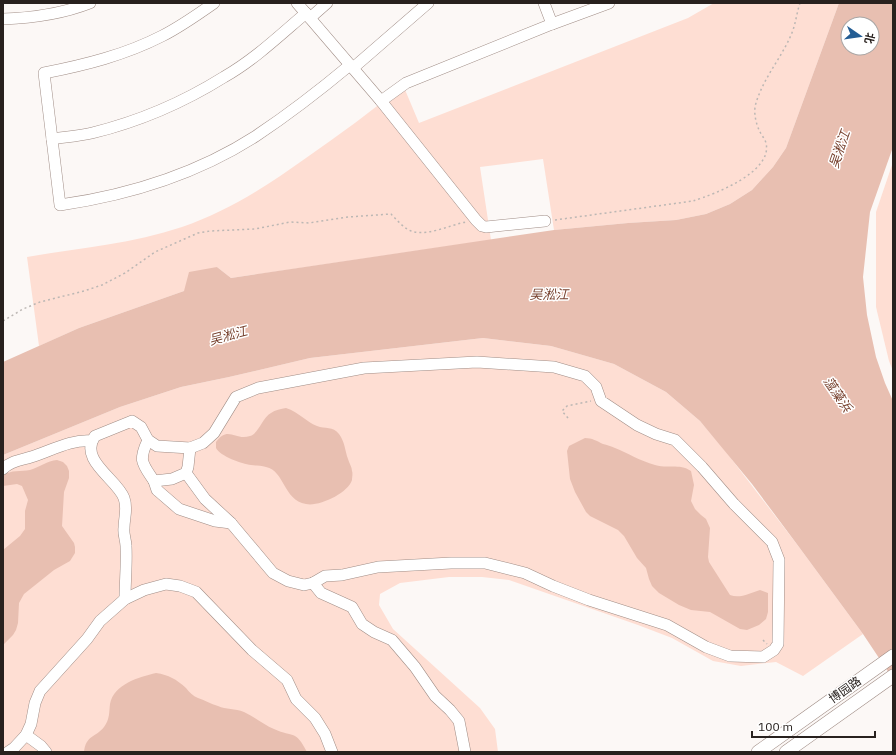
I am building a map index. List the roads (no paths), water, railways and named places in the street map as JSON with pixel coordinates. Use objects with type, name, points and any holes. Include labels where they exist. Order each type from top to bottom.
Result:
[{"type":"main road","name":"博园路","points":[[758,752],[893,656]]},
{"type":"main road","name":"博园路","points":[[786,752],[893,676]]},
{"type":"street","points":[[3,19],[43,16],[90,3]]},
{"type":"street","points":[[214,3],[161,37],[91,63],[44,73],[60,205],[88,201],[128,192],[161,182],[230,151],[287,115],[352,66],[428,3]]},
{"type":"street","points":[[297,3],[382,101],[482,226],[486,227],[545,221]]},
{"type":"street","points":[[52,139],[90,133],[114,127],[170,105],[200,91],[243,64],[327,3]]},
{"type":"street","points":[[544,3],[552,24]]},
{"type":"street","points":[[382,101],[406,83],[552,24],[609,3]]},
{"type":"street","points":[[125,599],[126,546],[123,529],[126,508],[123,496],[96,462],[91,452],[92,442],[95,436],[132,421],[141,426],[148,440],[157,446],[190,448],[203,443],[214,433],[236,397],[258,388],[364,368],[477,362],[554,367],[585,376],[596,387],[601,401],[637,425],[656,434],[675,440],[702,466],[734,504],[772,542],[779,560],[778,644],[774,650],[764,657],[730,656],[706,647],[667,625],[589,600],[525,573],[485,563],[451,563],[378,568],[350,574],[325,576],[313,583],[304,585],[288,581],[273,573],[231,523],[205,499],[186,473]]},
{"type":"street","points":[[3,469],[7,464],[56,447],[83,440],[92,442]]},
{"type":"street","points":[[148,440],[142,452],[142,464],[154,481],[157,490],[179,509],[215,521],[231,523]]},
{"type":"street","points":[[154,481],[172,479],[186,473],[190,448]]},
{"type":"street","points":[[313,583],[321,593],[352,607],[362,624],[374,632],[392,640],[405,654],[435,696],[459,721],[465,752]]},
{"type":"street","points":[[8,752],[14,748],[26,735],[31,724],[35,703],[40,691],[87,639],[100,621],[125,599],[144,590],[166,584],[180,586],[196,592],[252,650],[287,680],[296,699],[315,718],[325,734],[332,752]]},
{"type":"street","points":[[26,735],[41,746],[46,752]]},
{"type":"water","points":[[839,3],[893,3],[893,147],[870,212],[863,277],[867,315],[876,357],[893,401],[893,679],[863,634],[752,484],[700,421],[666,392],[614,364],[551,346],[483,338],[310,358],[181,387],[120,407],[3,455],[3,362],[79,328],[184,291],[189,272],[217,267],[231,278],[554,230],[676,220],[706,214],[730,204],[752,190],[773,167],[786,148]]},
{"type":"water","points":[[286,408],[313,424],[337,431],[341,437],[352,468],[352,480],[345,490],[332,498],[312,504],[306,504],[298,501],[288,492],[281,479],[272,470],[264,466],[247,464],[226,457],[216,448],[216,442],[220,437],[228,434],[240,437],[250,436],[256,432],[268,415],[274,411]]},
{"type":"water","points":[[585,438],[592,439],[650,463],[660,466],[682,467],[691,471],[694,485],[691,501],[695,509],[706,519],[710,528],[709,562],[730,595],[741,596],[760,590],[768,593],[768,612],[766,619],[759,625],[747,630],[740,629],[710,612],[691,610],[679,605],[659,593],[652,586],[646,568],[637,558],[624,536],[618,530],[590,516],[586,512],[575,492],[570,479],[567,451],[569,446]]},
{"type":"water","points":[[57,460],[63,462],[69,471],[69,478],[64,492],[62,526],[74,543],[75,553],[70,561],[54,570],[24,594],[19,603],[18,623],[16,630],[3,645],[3,550],[20,536],[25,529],[25,511],[28,500],[22,486],[17,484],[3,486],[3,476],[13,472],[30,470]]},
{"type":"water","points":[[156,673],[169,676],[176,680],[198,698],[227,709],[244,712],[270,727],[281,732],[294,735],[300,740],[307,752],[84,752],[87,742],[101,731],[106,724],[112,697],[116,691],[128,682]]},
{"type":"water label","name":"吴淞江","points":[[839,149]]},
{"type":"water label","name":"吴淞江","points":[[549,294]]},
{"type":"water label","name":"吴淞江","points":[[228,335]]},
{"type":"water label","name":"蕰藻浜","points":[[838,394]]}]
